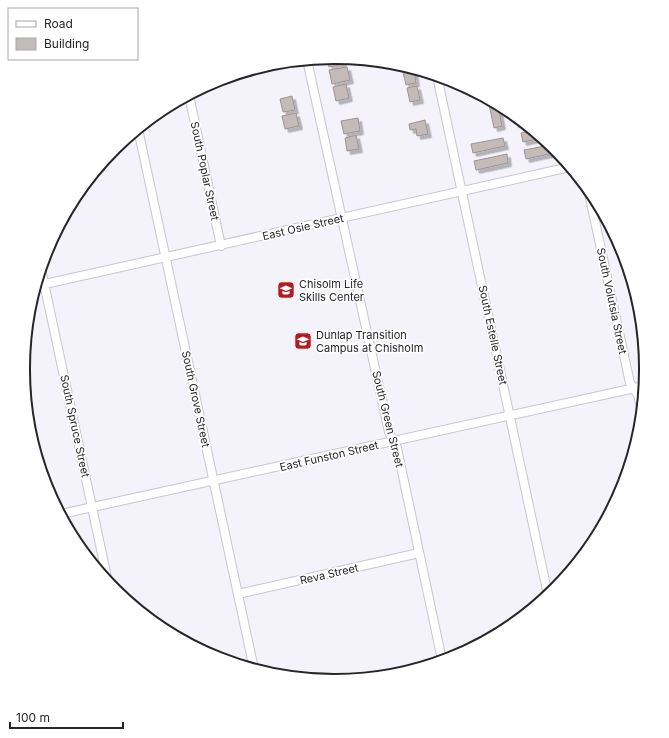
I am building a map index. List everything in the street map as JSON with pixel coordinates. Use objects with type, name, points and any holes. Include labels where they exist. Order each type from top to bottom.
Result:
[{"type":"street","name":"South Green Street","points":[[309,66],[390,435],[397,448],[441,654]]},
{"type":"street","name":"South Estelle Street","points":[[439,83],[546,587]]},
{"type":"street","name":"South Poplar Street","points":[[190,101],[221,246]]},
{"type":"street","name":"South Grove Street","points":[[139,136],[252,662]]},
{"type":"street","name":"East Osie Street","points":[[42,285],[221,246],[563,168]]},
{"type":"street","name":"South Volutsia Street","points":[[592,206],[630,383],[637,394]]},
{"type":"street","name":"South Spruce Street","points":[[41,288],[105,569]]},
{"type":"street","name":"East Funston Street","points":[[66,513],[638,387]]},
{"type":"street","name":"Reva Street","points":[[238,594],[419,553]]},
{"type":"building","points":[[328,64],[341,64],[329,67]]},
{"type":"building","points":[[347,67],[350,80],[332,84],[329,70]]},
{"type":"building","points":[[403,72],[415,76],[416,83],[406,85]]},
{"type":"building","points":[[346,84],[349,98],[336,101],[333,87]]},
{"type":"building","points":[[417,86],[420,100],[410,102],[407,88]]},
{"type":"building","points":[[292,96],[295,110],[283,112],[280,99]]},
{"type":"building","points":[[489,107],[500,113],[502,126],[494,128]]},
{"type":"building","points":[[296,113],[299,126],[285,129],[282,116]]},
{"type":"building","points":[[358,118],[360,131],[344,134],[341,121]]},
{"type":"building","points":[[425,120],[428,134],[417,136],[416,129],[410,130],[409,124]]},
{"type":"building","points":[[526,132],[535,140],[523,142],[521,133]]},
{"type":"building","points":[[356,135],[359,149],[347,151],[345,138]]},
{"type":"building","points":[[503,138],[505,146],[473,153],[471,144]]},
{"type":"building","points":[[542,147],[550,154],[526,159],[524,150]]},
{"type":"building","points":[[507,154],[508,163],[476,170],[474,161]]},
{"type":"place","name":"Chisolm Life Skills Center","points":[[286,290]]},
{"type":"place","name":"Dunlap Transition Campus at Chisholm","points":[[303,341]]}]
